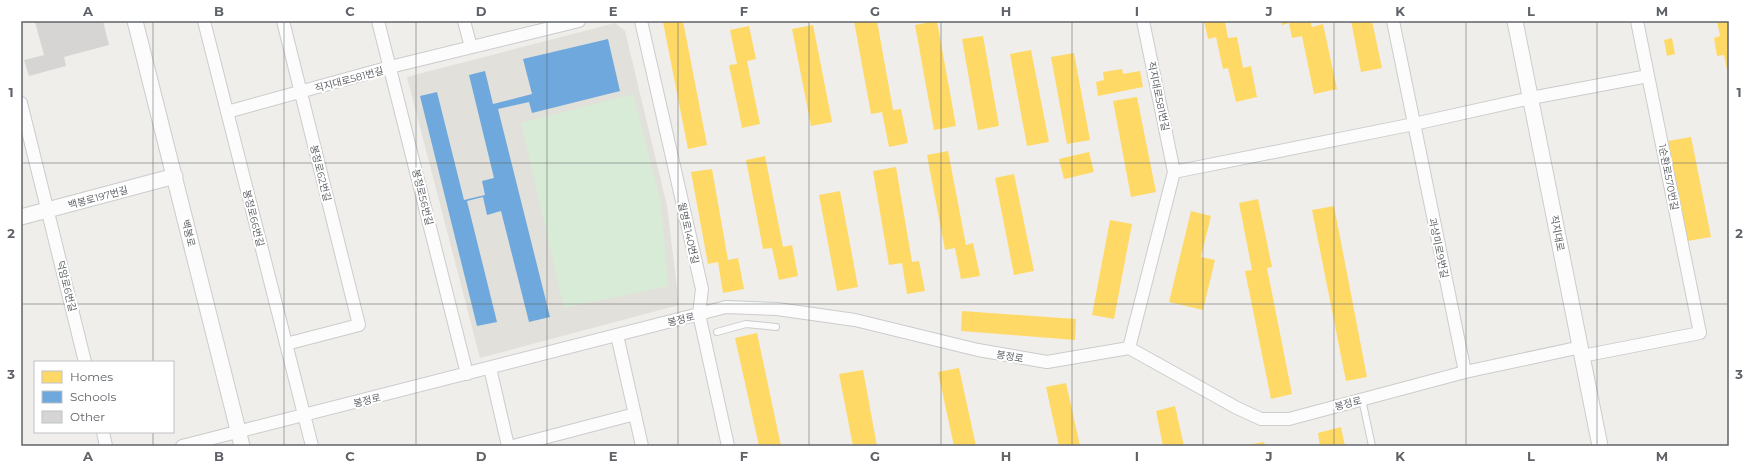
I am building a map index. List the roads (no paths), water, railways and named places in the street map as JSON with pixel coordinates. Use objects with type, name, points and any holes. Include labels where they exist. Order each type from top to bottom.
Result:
[{"type":"street","name":"백봉로","points":[[136,21],[240,439]]},
{"type":"street","name":"봉정로66번길","points":[[204,21],[312,446]]},
{"type":"street","name":"봉정로62번길","points":[[283,21],[359,325],[286,344]]},
{"type":"street","name":"봉정로56번길","points":[[378,21],[467,374]]},
{"type":"street","points":[[464,21],[471,47]]},
{"type":"street","name":"직지대로581번길","points":[[227,112],[390,67],[471,47],[550,24],[578,21]]},
{"type":"street","name":"월명로140번길","points":[[641,21],[702,290],[699,314],[728,446]]},
{"type":"street","name":"직지대로581번길","points":[[1143,21],[1174,172]]},
{"type":"street","name":"과상미로9번길","points":[[1393,21],[1465,372]]},
{"type":"street","name":"직지대로","points":[[1515,21],[1600,446]]},
{"type":"street","name":"1순환로570번길","points":[[1637,21],[1700,334]]},
{"type":"street","points":[[1129,348],[1174,172],[1414,124],[1531,98],[1648,76]]},
{"type":"street","name":"덕암로6번길","points":[[21,103],[85,361]]},
{"type":"street","name":"백봉로197번길","points":[[21,217],[175,176]]},
{"type":"street","name":"봉정로","points":[[182,446],[240,439],[304,416],[726,307],[777,309],[855,320],[978,350],[1047,362],[1129,348],[1238,408],[1261,419],[1289,419],[1465,372],[1581,351],[1700,334]]},
{"type":"street","points":[[617,335],[642,446]]},
{"type":"street","points":[[490,368],[508,446]]},
{"type":"street","points":[[513,446],[635,414]]},
{"type":"street","points":[[103,433],[106,446]]},
{"type":"lane","points":[[717,332],[746,324],[776,328]]},
{"type":"lane","points":[[1362,400],[1372,446]]}]
